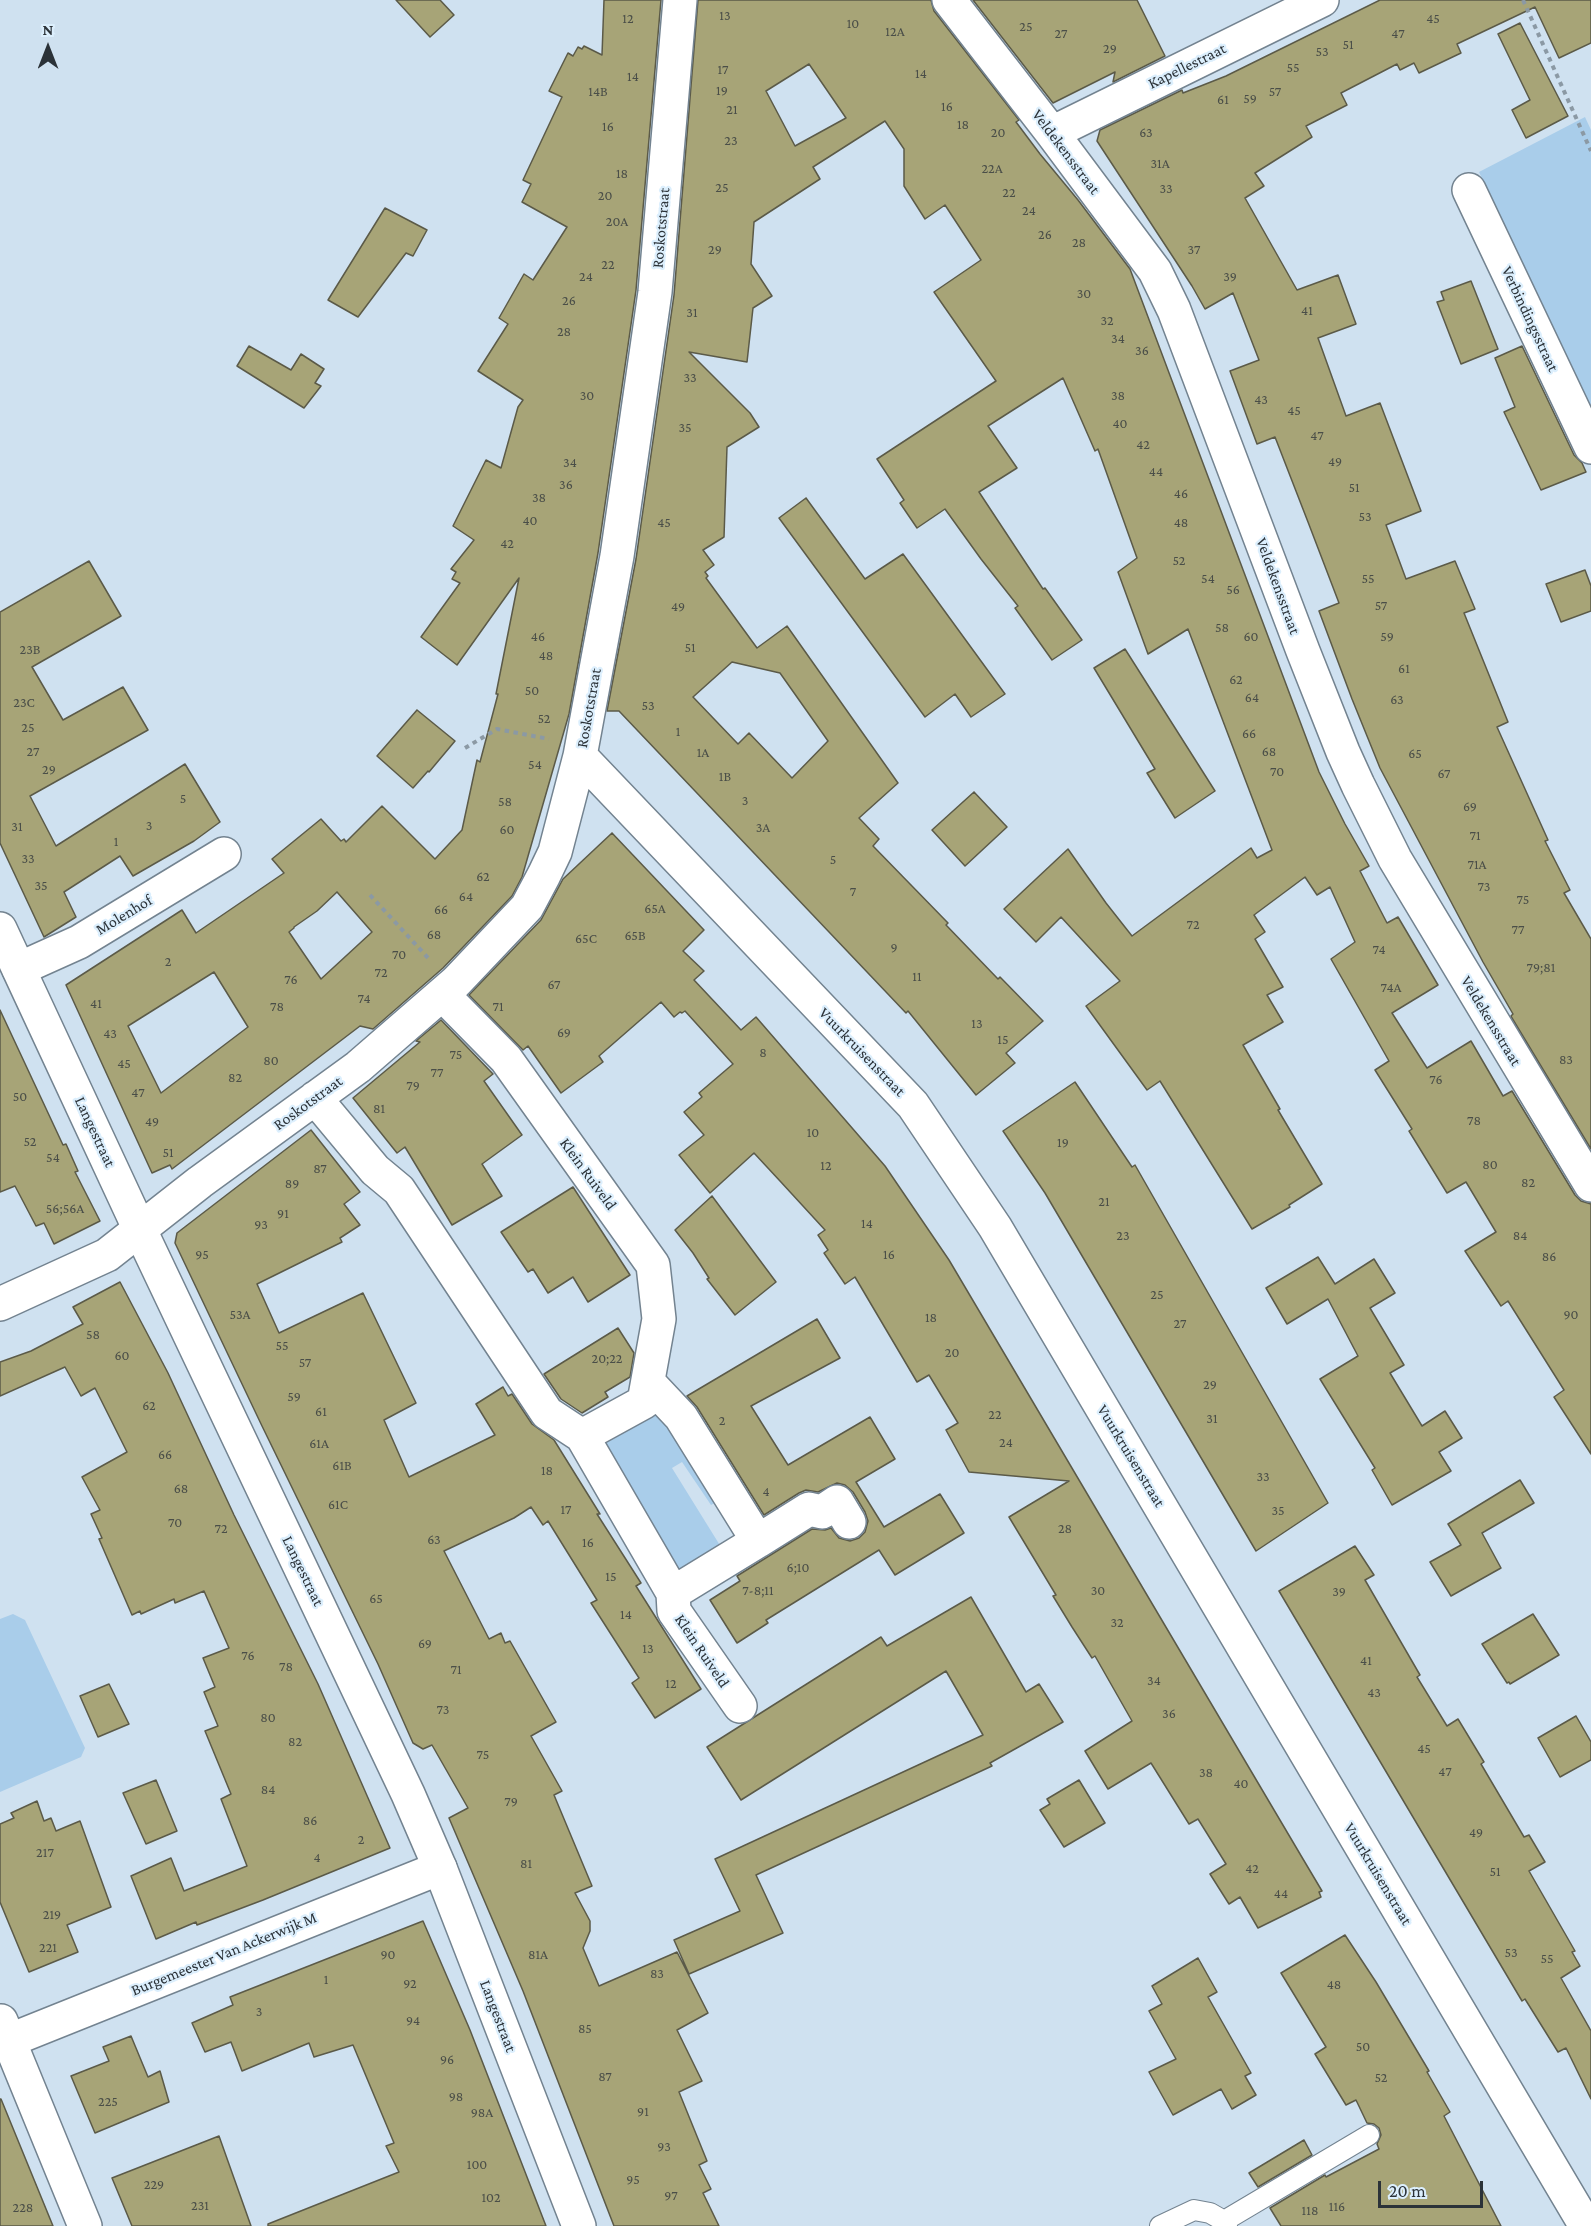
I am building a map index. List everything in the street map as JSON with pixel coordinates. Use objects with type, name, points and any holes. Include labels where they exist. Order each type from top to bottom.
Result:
[{"type":"street","name":"Roskotstraat","points":[[0,1304],[107,1255],[200,1182],[358,1067],[449,988],[527,907],[555,852],[581,751],[617,556],[655,292],[680,0]]},
{"type":"street","name":"Veldekensstraat","points":[[949,0],[1155,271],[1174,310],[1303,651],[1358,785],[1395,859],[1591,1185]]},
{"type":"street","name":"Kapellestraat","points":[[1052,133],[1322,0]]},
{"type":"street","name":"Verbindingsstraat","points":[[1469,190],[1591,447]]},
{"type":"street","name":"Vuurkruisenstraat","points":[[581,751],[913,1105],[995,1227],[1586,2226]]},
{"type":"street","name":"Molenhof","points":[[19,969],[79,942],[224,854]]},
{"type":"street","name":"Langestraat","points":[[0,929],[408,1794],[440,1868],[579,2226]]},
{"type":"street","name":"Klein Ruiveld","points":[[449,988],[506,1059],[653,1265],[659,1319],[644,1401],[582,1436]]},
{"type":"street","name":"Klein Ruiveld","points":[[315,1098],[375,1170],[399,1190],[547,1413],[582,1436],[673,1593],[674,1611],[740,1706]]},
{"type":"street","points":[[649,1383],[681,1417],[758,1541]]},
{"type":"street","name":"Klein Ruiveld","points":[[673,1593],[809,1509],[822,1512],[837,1502],[849,1522]]},
{"type":"street","name":"Burgemeester Van Ackerwijk M","points":[[4,2030],[440,1868]]},
{"type":"street","points":[[4,2030],[85,2226]]},
{"type":"lane","points":[[1160,2226],[1194,2210],[1210,2212],[1225,2224],[1369,2134]]},
{"type":"path","points":[[1523,0],[1591,151]]},
{"type":"path","points":[[465,748],[497,729],[581,751]]},
{"type":"path","points":[[370,895],[439,969],[449,988]]},
{"type":"shaded area","points":[[1585,117],[1591,130],[1591,408],[1479,172]]},
{"type":"shaded area","points":[[660,1407],[720,1500],[711,1505],[682,1462],[672,1468],[721,1547],[679,1573],[605,1443],[610,1436]]},
{"type":"shaded area","points":[[13,1614],[25,1620],[85,1748],[81,1757],[0,1792],[0,1619]]},
{"type":"building","points":[[396,0],[440,0],[454,15],[430,37]]},
{"type":"building","points":[[604,0],[661,0],[636,290],[598,553],[569,714],[522,877],[512,896],[443,968],[373,1029],[360,1026],[172,1169],[170,1165],[152,1173],[66,985],[182,910],[196,933],[284,873],[272,859],[321,819],[341,841],[344,839],[346,842],[382,806],[435,859],[462,830],[477,760],[480,762],[498,694],[496,694],[519,578],[457,665],[421,637],[460,583],[452,579],[456,572],[451,569],[474,540],[453,526],[486,460],[501,468],[518,407],[523,400],[478,371],[508,324],[499,318],[524,274],[533,280],[567,227],[522,202],[531,184],[523,180],[562,97],[549,91],[568,53],[573,56],[578,47],[582,49],[584,46],[602,55]],"holes":[[[337,892],[372,932],[321,979],[289,932]],[[214,972],[248,1027],[161,1093],[128,1026]]]},
{"type":"building","points":[[698,0],[931,0],[934,11],[1019,120],[1016,122],[1130,269],[1319,772],[1369,866],[1360,871],[1387,923],[1398,917],[1438,985],[1392,1013],[1427,1068],[1471,1041],[1503,1096],[1512,1091],[1575,1195],[1581,1201],[1591,1204],[1591,1454],[1554,1397],[1564,1390],[1508,1301],[1501,1306],[1465,1251],[1496,1232],[1466,1182],[1447,1193],[1409,1131],[1412,1129],[1375,1070],[1389,1061],[1331,959],[1355,942],[1330,887],[1317,895],[1305,877],[1254,915],[1265,932],[1255,939],[1283,987],[1267,995],[1283,1022],[1243,1045],[1322,1184],[1289,1205],[1290,1207],[1252,1229],[1160,1081],[1147,1090],[1086,1006],[1120,981],[1061,917],[1036,942],[1004,909],[1068,849],[1132,936],[1251,848],[1257,858],[1272,850],[1188,629],[1148,654],[1118,572],[1137,558],[1098,449],[1095,451],[1063,378],[988,426],[1017,468],[979,492],[1043,589],[1045,588],[1082,640],[1052,660],[1015,608],[1018,606],[945,509],[917,528],[900,503],[904,500],[877,459],[996,381],[934,292],[981,260],[945,205],[925,219],[904,186],[904,149],[885,121],[813,167],[820,179],[754,222],[751,264],[772,296],[753,308],[747,362],[689,352],[750,413],[759,427],[727,447],[724,537],[703,550],[714,565],[705,572],[708,576],[706,578],[757,648],[787,626],[898,783],[859,818],[879,839],[873,846],[948,923],[946,925],[998,979],[1000,977],[1043,1021],[1006,1053],[1015,1063],[976,1095],[908,1011],[906,1013],[619,711],[607,711],[636,559],[674,295]],"holes":[[[809,64],[846,118],[795,146],[766,91]],[[732,662],[780,673],[828,741],[792,778],[749,733],[738,744],[693,697]]]},
{"type":"building","points":[[973,0],[1137,0],[1165,56],[1113,82],[1115,72],[1053,103]]},
{"type":"building","points":[[1380,0],[1591,0],[1591,43],[1559,58],[1535,7],[1457,44],[1461,53],[1419,73],[1414,63],[1400,70],[1397,64],[1341,93],[1347,105],[1306,126],[1312,137],[1255,173],[1264,186],[1245,198],[1297,290],[1338,275],[1356,324],[1318,338],[1346,416],[1380,403],[1421,511],[1386,525],[1406,579],[1455,561],[1475,609],[1464,613],[1508,722],[1497,727],[1548,840],[1545,841],[1570,890],[1564,893],[1591,939],[1591,1149],[1512,1018],[1513,1014],[1380,768],[1319,611],[1339,603],[1275,437],[1257,444],[1230,371],[1259,360],[1233,293],[1205,309],[1097,141],[1100,130],[1182,90],[1183,93],[1226,76]]},
{"type":"building","points":[[1520,23],[1568,116],[1526,138],[1512,110],[1530,100],[1498,34]]},
{"type":"building","points":[[385,208],[427,230],[413,256],[406,253],[358,317],[328,300]]},
{"type":"building","points":[[1471,281],[1498,349],[1461,364],[1437,302],[1444,300],[1441,292]]},
{"type":"building","points":[[249,346],[291,370],[301,354],[324,369],[315,383],[321,386],[304,408],[237,366]]},
{"type":"building","points":[[1522,346],[1574,455],[1582,463],[1586,472],[1541,490],[1504,412],[1515,407],[1495,358]]},
{"type":"building","points":[[806,498],[865,579],[903,554],[1005,694],[971,717],[955,694],[925,717],[779,518]]},
{"type":"building","points":[[89,561],[121,616],[32,667],[63,720],[123,687],[148,730],[30,796],[56,846],[185,764],[220,822],[194,841],[133,876],[120,856],[64,892],[76,917],[44,937],[0,843],[0,612]]},
{"type":"building","points":[[1585,570],[1591,586],[1591,611],[1561,622],[1546,584]]},
{"type":"building","points":[[1125,649],[1215,791],[1175,818],[1147,773],[1155,769],[1094,668]]},
{"type":"building","points":[[417,710],[455,741],[413,788],[377,756]]},
{"type":"building","points":[[974,792],[1007,827],[965,866],[932,830]]},
{"type":"building","points":[[612,833],[704,930],[683,951],[704,971],[694,980],[741,1030],[756,1017],[885,1166],[949,1260],[1322,1891],[1319,1892],[1321,1897],[1258,1928],[1240,1897],[1229,1904],[1210,1874],[1226,1864],[1198,1819],[1189,1824],[1151,1763],[1108,1789],[1085,1751],[1132,1721],[1095,1656],[1092,1658],[1053,1596],[1056,1595],[1009,1517],[1069,1481],[969,1472],[946,1430],[958,1423],[929,1375],[917,1382],[855,1277],[845,1284],[824,1253],[828,1250],[818,1235],[825,1230],[754,1153],[710,1193],[679,1155],[704,1135],[684,1112],[702,1097],[699,1093],[733,1064],[685,1011],[674,1017],[661,1002],[599,1056],[603,1062],[561,1093],[528,1046],[523,1050],[469,995],[541,920],[563,879]]},
{"type":"building","points":[[0,1010],[63,1145],[66,1144],[78,1171],[75,1172],[100,1221],[54,1244],[44,1223],[36,1226],[15,1186],[0,1192]]},
{"type":"building","points":[[441,1020],[493,1074],[484,1081],[522,1135],[482,1164],[502,1196],[452,1225],[405,1147],[397,1153],[353,1098],[420,1042],[416,1041]]},
{"type":"building","points":[[1075,1082],[1132,1167],[1135,1165],[1328,1503],[1256,1551],[1045,1193],[1003,1131]]},
{"type":"building","points":[[311,1130],[360,1192],[344,1204],[360,1225],[340,1238],[342,1242],[257,1284],[279,1333],[363,1293],[416,1403],[384,1420],[409,1477],[495,1435],[476,1404],[503,1387],[508,1396],[512,1394],[532,1424],[554,1440],[641,1583],[636,1586],[701,1689],[655,1718],[632,1683],[639,1678],[591,1603],[597,1600],[548,1521],[543,1525],[531,1507],[514,1518],[444,1551],[489,1639],[501,1633],[505,1643],[510,1641],[556,1722],[531,1736],[562,1791],[554,1795],[592,1886],[575,1893],[590,1921],[590,1931],[583,1948],[599,1986],[677,1952],[708,2013],[677,2030],[702,2081],[679,2092],[707,2161],[699,2165],[711,2189],[703,2193],[719,2226],[614,2226],[523,1991],[449,1818],[468,1808],[432,1745],[423,1749],[413,1743],[378,1664],[175,1243],[177,1233]]},
{"type":"building","points":[[573,1187],[630,1275],[588,1302],[573,1277],[548,1293],[533,1269],[528,1272],[501,1232]]},
{"type":"building","points":[[712,1196],[776,1282],[735,1315],[707,1279],[709,1278],[693,1253],[675,1230]]},
{"type":"building","points":[[1318,1257],[1335,1284],[1374,1259],[1395,1293],[1370,1308],[1404,1365],[1390,1373],[1422,1426],[1445,1411],[1462,1438],[1439,1452],[1451,1471],[1392,1505],[1372,1470],[1375,1468],[1320,1379],[1358,1356],[1328,1299],[1287,1324],[1266,1288]]},
{"type":"building","points":[[120,1282],[168,1373],[234,1515],[318,1684],[390,1848],[263,1900],[197,1925],[196,1922],[156,1939],[131,1876],[171,1858],[184,1891],[247,1866],[221,1799],[231,1794],[205,1731],[218,1726],[204,1692],[215,1687],[203,1658],[229,1648],[204,1591],[175,1603],[174,1599],[141,1614],[140,1611],[132,1615],[99,1539],[102,1538],[91,1514],[100,1510],[82,1477],[127,1452],[95,1388],[81,1396],[65,1367],[0,1396],[0,1362],[31,1351],[83,1324],[73,1307]]},
{"type":"building","points":[[817,1319],[840,1358],[751,1406],[788,1465],[870,1417],[895,1459],[856,1482],[884,1527],[940,1494],[964,1533],[895,1575],[879,1550],[766,1620],[768,1623],[737,1643],[710,1600],[740,1581],[737,1576],[812,1529],[831,1528],[839,1538],[850,1541],[859,1538],[865,1532],[868,1521],[853,1492],[845,1485],[837,1483],[818,1492],[806,1490],[799,1493],[764,1515],[697,1407],[687,1396]]},
{"type":"building","points":[[618,1328],[634,1353],[630,1377],[605,1392],[608,1397],[582,1413],[561,1399],[544,1374]]},
{"type":"building","points":[[1520,1480],[1534,1503],[1482,1533],[1501,1568],[1451,1596],[1430,1562],[1461,1545],[1448,1524]]},
{"type":"building","points":[[1355,1546],[1374,1575],[1365,1580],[1420,1675],[1417,1677],[1447,1726],[1458,1719],[1484,1762],[1481,1764],[1524,1837],[1529,1835],[1545,1862],[1529,1871],[1575,1951],[1572,1952],[1580,1966],[1561,1978],[1591,2031],[1591,2099],[1566,2048],[1558,2052],[1525,1999],[1522,2001],[1279,1591]]},
{"type":"building","points":[[971,1597],[1026,1692],[1039,1684],[1063,1722],[990,1763],[992,1766],[756,1875],[783,1933],[689,1974],[674,1940],[740,1911],[715,1859],[983,1735],[946,1671],[741,1800],[707,1747],[881,1637],[887,1646]]},
{"type":"building","points":[[1533,1614],[1559,1655],[1510,1684],[1507,1683],[1482,1644]]},
{"type":"building","points":[[109,1684],[129,1724],[98,1737],[80,1696]]},
{"type":"building","points":[[1576,1716],[1591,1742],[1591,1760],[1560,1777],[1538,1738]]},
{"type":"building","points":[[156,1780],[177,1831],[146,1844],[123,1793]]},
{"type":"building","points":[[1079,1780],[1105,1823],[1064,1847],[1040,1810],[1050,1804],[1047,1799]]},
{"type":"building","points":[[37,1801],[44,1821],[51,1818],[56,1831],[80,1821],[111,1907],[67,1925],[78,1952],[29,1972],[0,1902],[0,1824],[14,1818],[11,1813]]},
{"type":"building","points":[[423,1921],[470,2030],[546,2226],[268,2226],[268,2224],[399,2172],[386,2146],[394,2143],[353,2045],[314,2057],[309,2043],[242,2071],[231,2042],[205,2052],[192,2023],[233,2005],[230,1997]]},
{"type":"building","points":[[1345,1935],[1429,2071],[1427,2072],[1450,2112],[1444,2116],[1501,2226],[1281,2226],[1270,2208],[1325,2175],[1326,2177],[1379,2149],[1377,2144],[1381,2135],[1379,2128],[1367,2123],[1356,2100],[1346,2105],[1315,2054],[1326,2047],[1281,1973]]},
{"type":"building","points":[[1198,1958],[1217,1992],[1208,1997],[1251,2073],[1245,2076],[1256,2095],[1232,2109],[1221,2089],[1173,2115],[1149,2072],[1176,2059],[1149,2011],[1162,2004],[1152,1986]]},
{"type":"building","points":[[131,2036],[148,2077],[160,2071],[169,2102],[95,2133],[71,2076],[109,2061],[103,2047]]},
{"type":"building","points":[[1,2099],[53,2226],[0,2226]]},
{"type":"building","points":[[219,2136],[251,2226],[132,2226],[112,2178]]},
{"type":"building","points":[[1304,2140],[1312,2155],[1258,2187],[1249,2173]]}]
